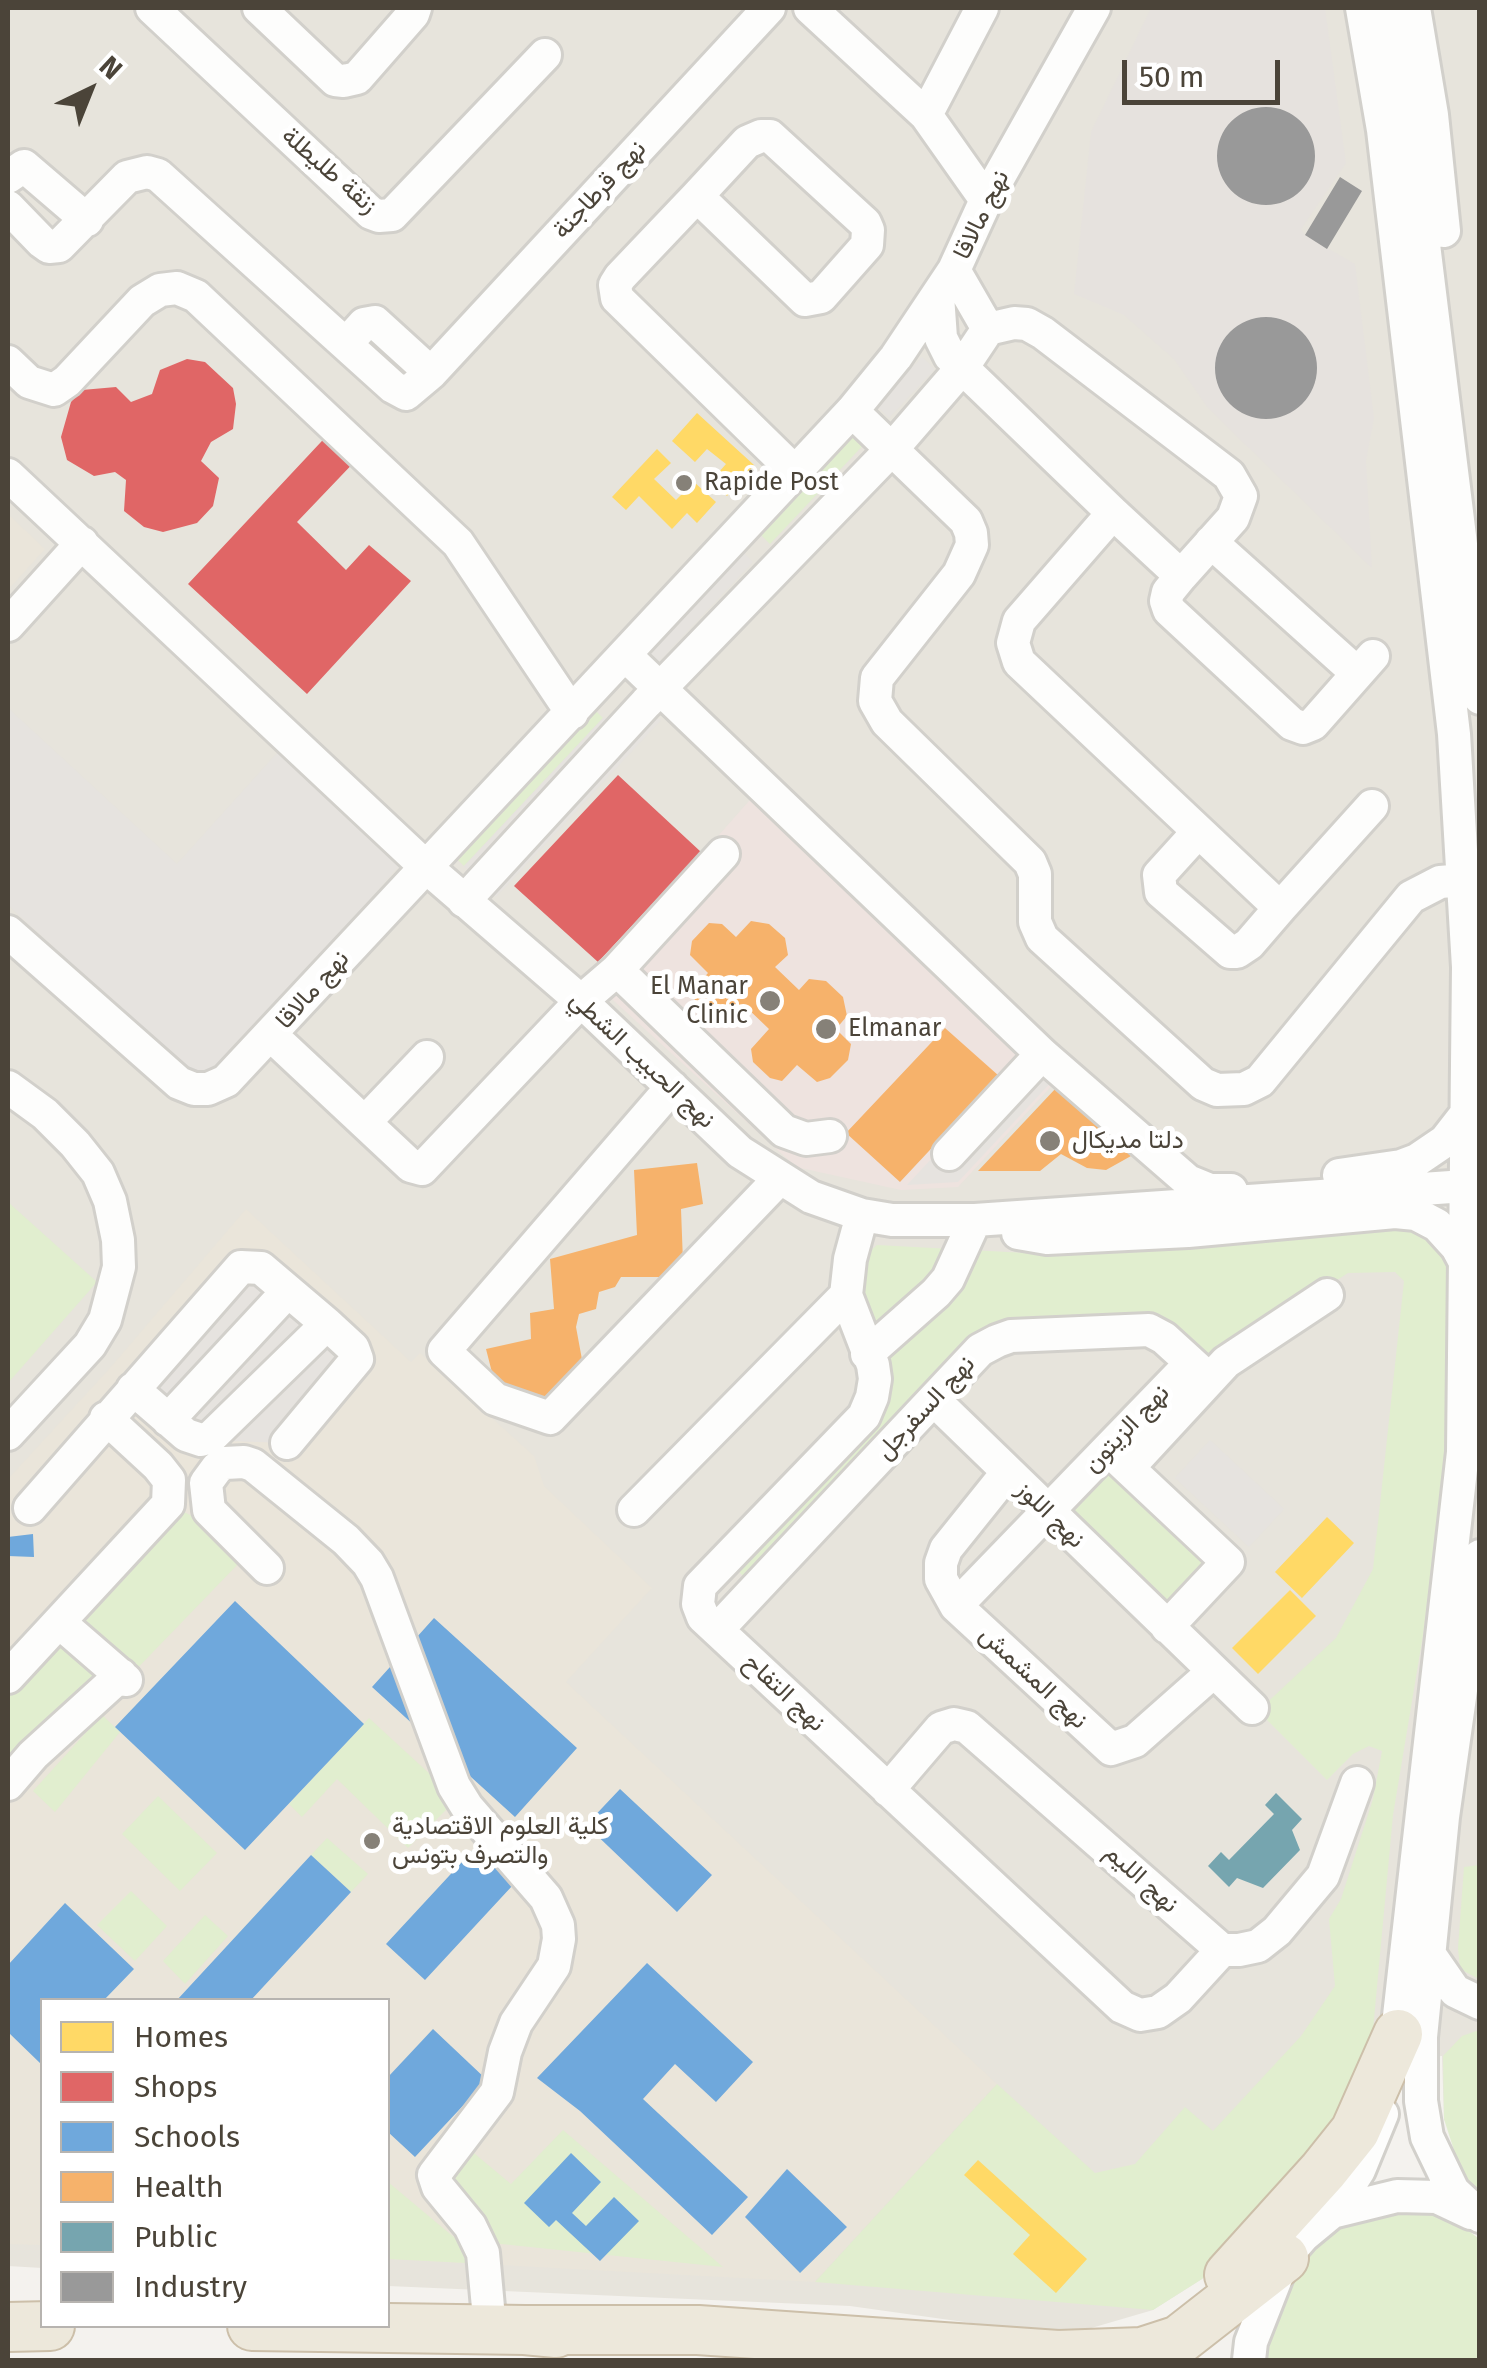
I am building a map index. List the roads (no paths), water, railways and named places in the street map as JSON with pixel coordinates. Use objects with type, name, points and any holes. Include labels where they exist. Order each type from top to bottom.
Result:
[{"type":"highway","points":[[1084,2355],[1150,2333],[1214,2291],[1324,2171],[1355,2130],[1409,2036]]},
{"type":"highway","points":[[380,2328],[698,2330],[1084,2355],[1142,2352],[1179,2340],[1284,2258]]},
{"type":"highway","points":[[8,2310],[40,2314]]},
{"type":"highway","points":[[8,2326],[40,2326]]},
{"type":"highway","points":[[508,2330],[838,2360]]},
{"type":"street","name":"زنقة طليطلة","points":[[152,8],[371,213],[379,216],[392,214],[545,55]]},
{"type":"street","points":[[258,8],[334,80],[344,81],[357,78],[416,8]]},
{"type":"street","name":"نهج قرطاجنة","points":[[8,207],[49,247],[59,246],[128,177],[146,172],[158,175],[402,394],[412,391],[431,373],[770,8]]},
{"type":"street","points":[[810,8],[926,116],[986,200]]},
{"type":"street","points":[[926,116],[982,8]]},
{"type":"street","name":"نهج مالاقا","points":[[8,932],[178,1083],[208,1089],[226,1081],[852,411],[896,358],[946,283],[986,200],[1094,8]]},
{"type":"street","points":[[1339,8],[1360,116],[1382,297],[1397,344],[1424,364]]},
{"type":"street","points":[[1362,8],[1480,698]]},
{"type":"street","points":[[1389,8],[1409,123],[1468,966],[1464,1452],[1442,1662],[1413,1872],[1409,2036],[1427,2137],[1454,2191],[1480,2216]]},
{"type":"street","points":[[1414,8],[1432,115],[1446,301],[1424,364]]},
{"type":"street","points":[[697,196],[805,300],[821,298],[870,238],[865,223],[770,136],[755,138],[748,142],[620,277],[614,291],[795,472]]},
{"type":"street","points":[[8,176],[24,166],[87,220]]},
{"type":"street","points":[[946,283],[988,329]]},
{"type":"street","points":[[946,283],[941,338],[962,368],[1180,576]]},
{"type":"street","points":[[8,362],[29,382],[54,390],[142,301],[160,290],[177,288],[196,296],[458,543],[580,703],[624,727]]},
{"type":"street","points":[[464,901],[624,727],[892,448],[962,368],[988,329],[1027,324],[1229,475],[1242,496],[1233,518],[1211,542],[1180,576],[1168,592],[1169,610],[1292,724],[1303,728],[1313,724],[1365,664],[1211,542]]},
{"type":"street","points":[[852,411],[966,521],[972,546],[959,574],[877,678],[875,700],[887,722],[1030,862],[1035,874],[1035,922],[1042,938],[1203,1084],[1231,1090],[1260,1082],[1411,897],[1440,882],[1464,880]]},
{"type":"street","name":"نهج الحبيب الشطي","points":[[8,475],[426,866],[581,1001],[740,1152],[810,1197],[862,1215],[892,1220],[985,1220],[1451,1187]]},
{"type":"street","points":[[1113,513],[1019,622],[1013,643],[1019,662],[1280,908]]},
{"type":"street","points":[[738,534],[775,569]]},
{"type":"street","points":[[8,624],[82,543]]},
{"type":"street","points":[[625,655],[1042,1054],[1188,1181],[1210,1190],[1234,1190],[1401,1166],[1445,1141],[1466,1114]]},
{"type":"street","points":[[1198,832],[1159,876],[1161,892],[1230,952],[1237,952],[1249,944],[1372,806]]},
{"type":"street","points":[[272,1036],[410,1166],[426,1168],[723,854]]},
{"type":"street","points":[[616,970],[784,1131],[806,1139],[830,1136]]},
{"type":"street","points":[[950,1154],[1042,1054]]},
{"type":"street","points":[[365,1122],[426,1057]]},
{"type":"street","points":[[8,1086],[44,1114],[98,1173],[110,1201],[119,1267],[105,1320],[90,1345],[8,1434]]},
{"type":"street","points":[[672,1087],[444,1352],[494,1399],[550,1418],[778,1179]]},
{"type":"street","points":[[867,1354],[936,1293],[985,1220],[1014,1232],[1048,1238],[1395,1212],[1416,1214],[1437,1224],[1466,1262]]},
{"type":"street","name":"نهج التفاح","points":[[862,1215],[850,1259],[846,1295],[875,1378],[872,1397],[864,1416],[700,1586],[704,1618],[1130,2012],[1158,2012],[1178,1998],[1222,1950]]},
{"type":"street","points":[[30,1508],[241,1267],[261,1268],[354,1348],[357,1359],[287,1443]]},
{"type":"street","points":[[168,1420],[287,1292]]},
{"type":"street","name":"نهج الزيتون","points":[[1047,1511],[1118,1459],[1200,1371],[1326,1294]]},
{"type":"street","points":[[634,1510],[846,1295]]},
{"type":"street","points":[[133,1389],[186,1435],[201,1440],[210,1437],[327,1324]]},
{"type":"street","name":"نهج السفرجل","points":[[716,1630],[980,1350],[1011,1336],[1149,1330],[1164,1338],[1200,1371]]},
{"type":"street","name":"نهج اللوز","points":[[935,1401],[1252,1708]]},
{"type":"street","points":[[8,1677],[168,1504],[168,1480],[158,1466],[106,1418]]},
{"type":"street","points":[[1118,1459],[1228,1562],[1167,1627]]},
{"type":"street","points":[[267,1568],[209,1510],[206,1483],[225,1463],[244,1462],[253,1466],[368,1562],[454,1786],[546,1898],[558,1925],[554,1966],[516,2023],[497,2092],[434,2175],[438,2187],[470,2226],[483,2253],[508,2330]]},
{"type":"street","points":[[956,1606],[941,1580],[946,1548],[1007,1473]]},
{"type":"street","name":"نهج المشمش","points":[[1047,1511],[956,1606],[1112,1750],[1135,1741],[1162,1721],[1213,1672]]},
{"type":"street","points":[[1250,2351],[1284,2258],[1332,2212],[1359,2170],[1409,2036],[1428,1952],[1480,1556]]},
{"type":"street","points":[[722,1564],[750,1595]]},
{"type":"street","points":[[8,1784],[33,1755],[124,1678],[59,1622]]},
{"type":"street","name":"نهج الليم","points":[[888,1790],[941,1728],[954,1724],[967,1727],[1222,1950]]},
{"type":"street","points":[[1222,1950],[1258,1946],[1302,1904],[1323,1876],[1357,1783]]},
{"type":"street","points":[[1428,1952],[1455,1990],[1480,2004]]},
{"type":"street","points":[[1409,2036],[1480,2004]]},
{"type":"street","points":[[1332,2212],[1396,2196],[1437,2197],[1480,2216]]},
{"type":"place","name":"Rapide Post","points":[[684,483]]},
{"type":"place","name":"El Manar Clinic","points":[[770,1001]]},
{"type":"place","name":"Elmanar","points":[[826,1029]]},
{"type":"place","name":"دلتا مديكال","points":[[1050,1141]]},
{"type":"place","name":"كلية العلوم الاقتصادية والتصرف بتونس","points":[[372,1841]]}]
